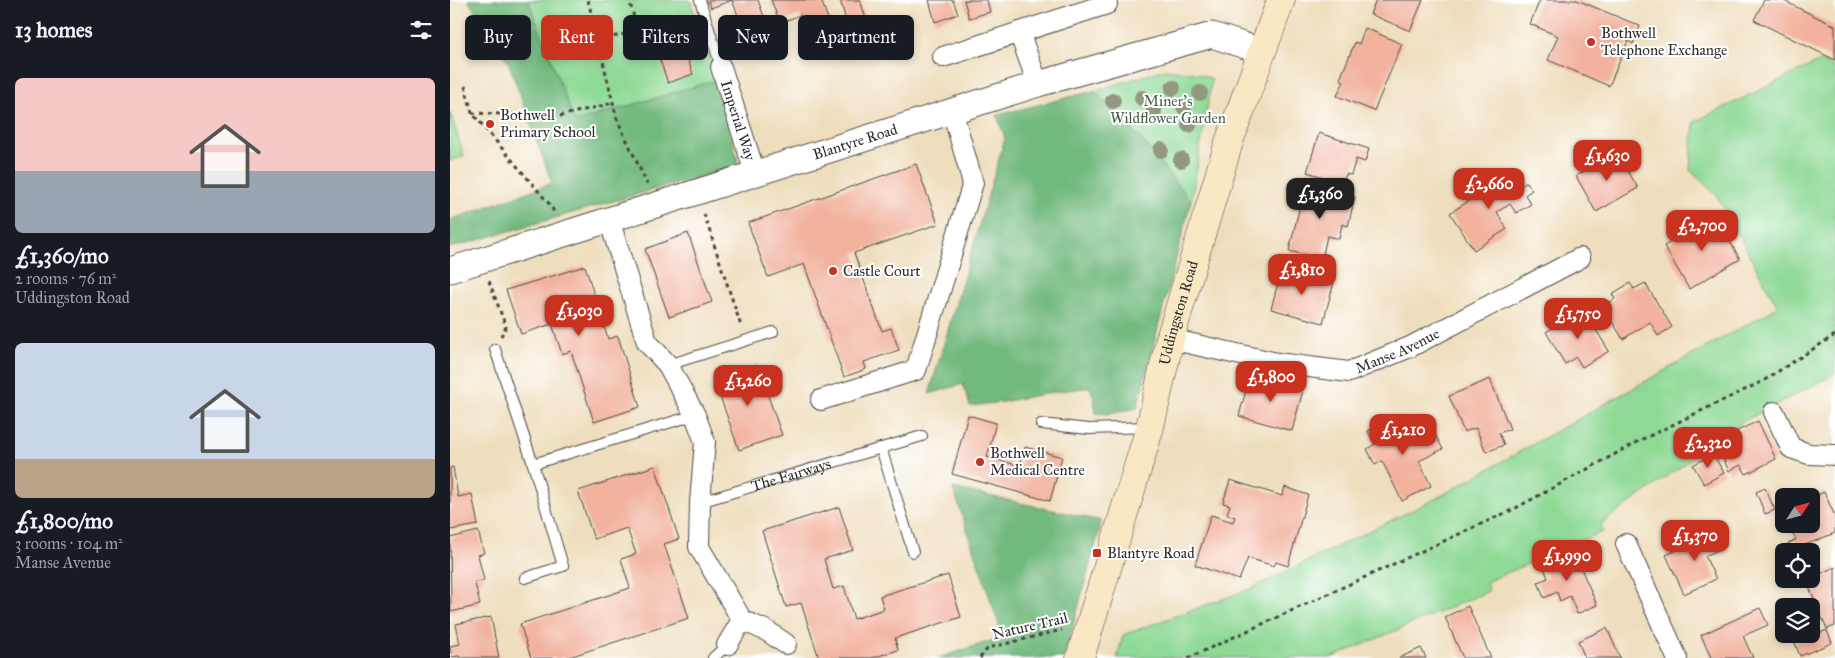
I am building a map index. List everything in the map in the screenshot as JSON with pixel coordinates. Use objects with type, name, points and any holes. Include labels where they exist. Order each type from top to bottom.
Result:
[{"type":"main road","name":"Uddingston Road","points":[[1080,658],[1150,427],[1170,339],[1229,142],[1281,0]]},
{"type":"street","points":[[943,57],[1107,4]]},
{"type":"street","points":[[1019,32],[1038,84]]},
{"type":"street","name":"Blantyre Road","points":[[450,270],[952,110],[1212,35],[1261,51]]},
{"type":"street","name":"Imperial Way","points":[[721,67],[755,174]]},
{"type":"street","points":[[821,400],[916,370],[973,183],[952,110]]},
{"type":"street","points":[[609,220],[647,342],[668,366],[695,415],[705,442],[700,502],[700,547],[742,620],[767,631],[786,644]]},
{"type":"street","name":"Manse Avenue","points":[[1170,339],[1277,363],[1348,372],[1410,347],[1580,258]]},
{"type":"street","points":[[1774,412],[1791,448],[1809,454],[1835,455]]},
{"type":"street","points":[[1626,544],[1677,658]]},
{"type":"street","points":[[720,652],[742,620]]},
{"type":"lane","points":[[700,0],[721,67]]},
{"type":"lane","points":[[668,366],[773,332]]},
{"type":"lane","points":[[495,349],[533,464],[563,566],[525,578]]},
{"type":"lane","points":[[533,464],[695,415]]},
{"type":"lane","points":[[1041,424],[1089,429],[1150,427]]},
{"type":"lane","name":"The Fairways","points":[[700,502],[922,436]]},
{"type":"lane","points":[[881,448],[913,552]]},
{"type":"path","points":[[588,0],[592,15]]},
{"type":"path","points":[[613,37],[638,31],[629,0]]},
{"type":"path","points":[[603,60],[617,119],[656,205]]},
{"type":"path","points":[[465,86],[472,113],[551,206],[566,233]]},
{"type":"path","points":[[472,113],[560,116],[613,103]]},
{"type":"path","points":[[697,192],[746,341]]},
{"type":"path","points":[[482,260],[506,327],[495,349]]},
{"type":"path","points":[[1188,658],[1514,509],[1643,438],[1763,381],[1835,335]]},
{"type":"path","name":"Nature Trail","points":[[980,658],[988,648],[1089,627]]},
{"type":"green space","points":[[468,0],[528,0],[541,34],[541,60],[551,60],[575,122],[716,80],[738,162],[729,168],[450,248],[450,220],[552,183],[506,60],[531,60],[531,15],[478,15]]},
{"type":"green space","points":[[528,0],[690,0],[695,15],[623,15],[623,60],[708,60],[708,55],[716,80],[575,122],[551,60],[613,60],[613,15],[541,15],[541,34]]},
{"type":"green space","points":[[1820,61],[1835,67],[1835,374],[1744,421],[1601,524],[1604,531],[1486,582],[1489,591],[1331,658],[1117,658],[1123,635],[1250,589],[1437,498],[1778,307],[1717,196],[1690,170],[1694,122]]},
{"type":"green space","name":"Miner's Wildflower Garden","points":[[1166,69],[1200,74],[1212,79],[1191,201],[1140,138],[1094,91]]},
{"type":"green space","points":[[1094,91],[1140,138],[1191,201],[1137,408],[1110,414],[1096,413],[1090,387],[970,406],[963,384],[929,394],[1005,138],[997,115]]},
{"type":"green space","points":[[450,112],[464,156],[450,161]]},
{"type":"green space","points":[[953,488],[1102,521],[1064,658],[938,658],[1003,637]]},
{"type":"building","points":[[708,0],[732,0],[711,8]]},
{"type":"building","points":[[732,0],[758,0],[763,15],[738,15]]},
{"type":"building","points":[[771,0],[821,0],[827,15],[798,15],[788,20],[788,15],[777,15]]},
{"type":"building","points":[[840,0],[860,0],[865,15],[844,15]]},
{"type":"building","points":[[929,0],[953,0],[958,14],[935,22]]},
{"type":"building","points":[[964,0],[987,0],[990,12],[969,18]]},
{"type":"building","points":[[1376,0],[1423,0],[1410,31],[1370,14]]},
{"type":"building","name":"Bothwell Telephone Exchange","points":[[1540,0],[1577,0],[1640,26],[1633,44],[1628,41],[1609,86],[1548,60],[1558,36],[1530,24]]},
{"type":"building","points":[[1764,0],[1782,0],[1835,26],[1835,60],[1754,20]]},
{"type":"building","points":[[1365,28],[1402,44],[1374,111],[1337,96],[1344,81],[1340,79],[1355,42],[1359,44]]},
{"type":"building","points":[[660,60],[688,60],[693,74],[668,83]]},
{"type":"building","points":[[1319,133],[1369,149],[1365,162],[1356,159],[1351,175],[1346,174],[1343,183],[1307,172]]},
{"type":"building","points":[[1617,152],[1638,188],[1596,212],[1576,176]]},
{"type":"building","name":"Castle Court","points":[[916,164],[938,224],[854,253],[882,331],[891,328],[899,350],[864,362],[866,369],[844,377],[804,264],[768,277],[748,223]]},
{"type":"building","points":[[1481,177],[1491,193],[1516,178],[1521,186],[1527,182],[1532,190],[1525,195],[1531,204],[1516,213],[1510,204],[1497,212],[1507,229],[1474,250],[1450,213],[1472,199],[1465,188]]},
{"type":"building","points":[[1305,185],[1355,197],[1348,226],[1342,224],[1339,239],[1327,236],[1322,259],[1289,251]]},
{"type":"building","points":[[1715,216],[1740,259],[1689,289],[1664,246]]},
{"type":"building","points":[[688,233],[712,302],[669,317],[645,249]]},
{"type":"building","points":[[585,266],[608,339],[618,336],[640,407],[594,422],[571,351],[562,354],[552,324],[521,334],[506,290]]},
{"type":"building","points":[[1282,268],[1334,282],[1323,323],[1271,309]]},
{"type":"building","points":[[1630,283],[1634,289],[1645,283],[1672,327],[1658,336],[1650,322],[1623,339],[1603,307],[1615,299],[1612,294]]},
{"type":"building","points":[[1583,309],[1609,351],[1582,367],[1576,357],[1565,364],[1546,332]]},
{"type":"building","points":[[757,365],[782,435],[739,450],[714,379]]},
{"type":"building","points":[[1250,375],[1303,390],[1292,431],[1239,416]]},
{"type":"building","points":[[1490,379],[1510,429],[1499,433],[1504,445],[1486,452],[1476,428],[1464,432],[1449,396]]},
{"type":"building","name":"Bothwell Medical Centre","points":[[968,415],[996,423],[987,457],[1020,466],[1025,447],[1062,457],[1050,501],[952,474]]},
{"type":"building","points":[[1397,416],[1409,440],[1432,429],[1443,449],[1419,461],[1431,486],[1402,501],[1382,461],[1375,465],[1367,449],[1375,444],[1368,431]]},
{"type":"building","points":[[1758,421],[1776,459],[1746,474],[1741,465],[1729,471],[1720,453],[1734,446],[1729,435]]},
{"type":"building","points":[[1713,454],[1724,473],[1704,484],[1693,465]]},
{"type":"building","points":[[655,466],[679,539],[664,544],[689,618],[566,658],[531,658],[520,624],[630,588],[621,559],[636,554],[627,528],[594,539],[578,491]]},
{"type":"building","points":[[453,467],[458,497],[472,494],[478,525],[450,530],[450,468]]},
{"type":"building","points":[[1230,480],[1282,496],[1285,487],[1308,495],[1288,566],[1276,562],[1274,566],[1248,558],[1239,580],[1195,565],[1211,515],[1233,522],[1235,517],[1227,514],[1230,505],[1223,503]]},
{"type":"building","points":[[1765,488],[1775,510],[1765,514],[1756,492]]},
{"type":"building","points":[[1824,492],[1835,516],[1835,533],[1810,543],[1789,543],[1796,540],[1792,533],[1820,533],[1820,494]]},
{"type":"building","points":[[839,507],[853,550],[824,559],[833,589],[844,586],[854,619],[884,609],[880,596],[948,575],[961,617],[895,638],[898,650],[872,658],[819,658],[801,603],[786,607],[762,531]]},
{"type":"building","points":[[478,531],[484,553],[478,555],[484,580],[475,583],[480,605],[451,612],[450,538]]},
{"type":"building","points":[[1719,531],[1726,546],[1705,556],[1716,579],[1684,594],[1666,555]]},
{"type":"building","points":[[1573,550],[1597,605],[1577,614],[1570,596],[1560,601],[1557,592],[1544,598],[1538,582],[1548,578],[1542,563]]},
{"type":"building","points":[[1835,567],[1835,626],[1827,629],[1820,613],[1820,598],[1814,598],[1809,588],[1820,588],[1820,574]]},
{"type":"building","points":[[1468,606],[1491,658],[1463,658],[1445,617]]},
{"type":"building","points":[[1760,608],[1768,625],[1743,636],[1753,658],[1711,658],[1701,635]]},
{"type":"building","points":[[491,617],[499,658],[452,657],[450,646],[460,644],[456,624]]},
{"type":"building","points":[[1607,628],[1620,658],[1585,658],[1578,641]]},
{"type":"building","points":[[1827,630],[1832,643],[1800,656],[1795,643],[1820,643],[1820,633]]},
{"type":"building","points":[[1421,648],[1426,658],[1399,658]]},
{"type":"place","name":"Bothwell Telephone Exchange","points":[[1591,42]]},
{"type":"place","name":"Bothwell Primary School","points":[[490,124]]},
{"type":"place","name":"Castle Court","points":[[833,271]]},
{"type":"place","name":"Bothwell Medical Centre","points":[[980,462]]},
{"type":"place","name":"Blantyre Road","points":[[1097,553]]}]
